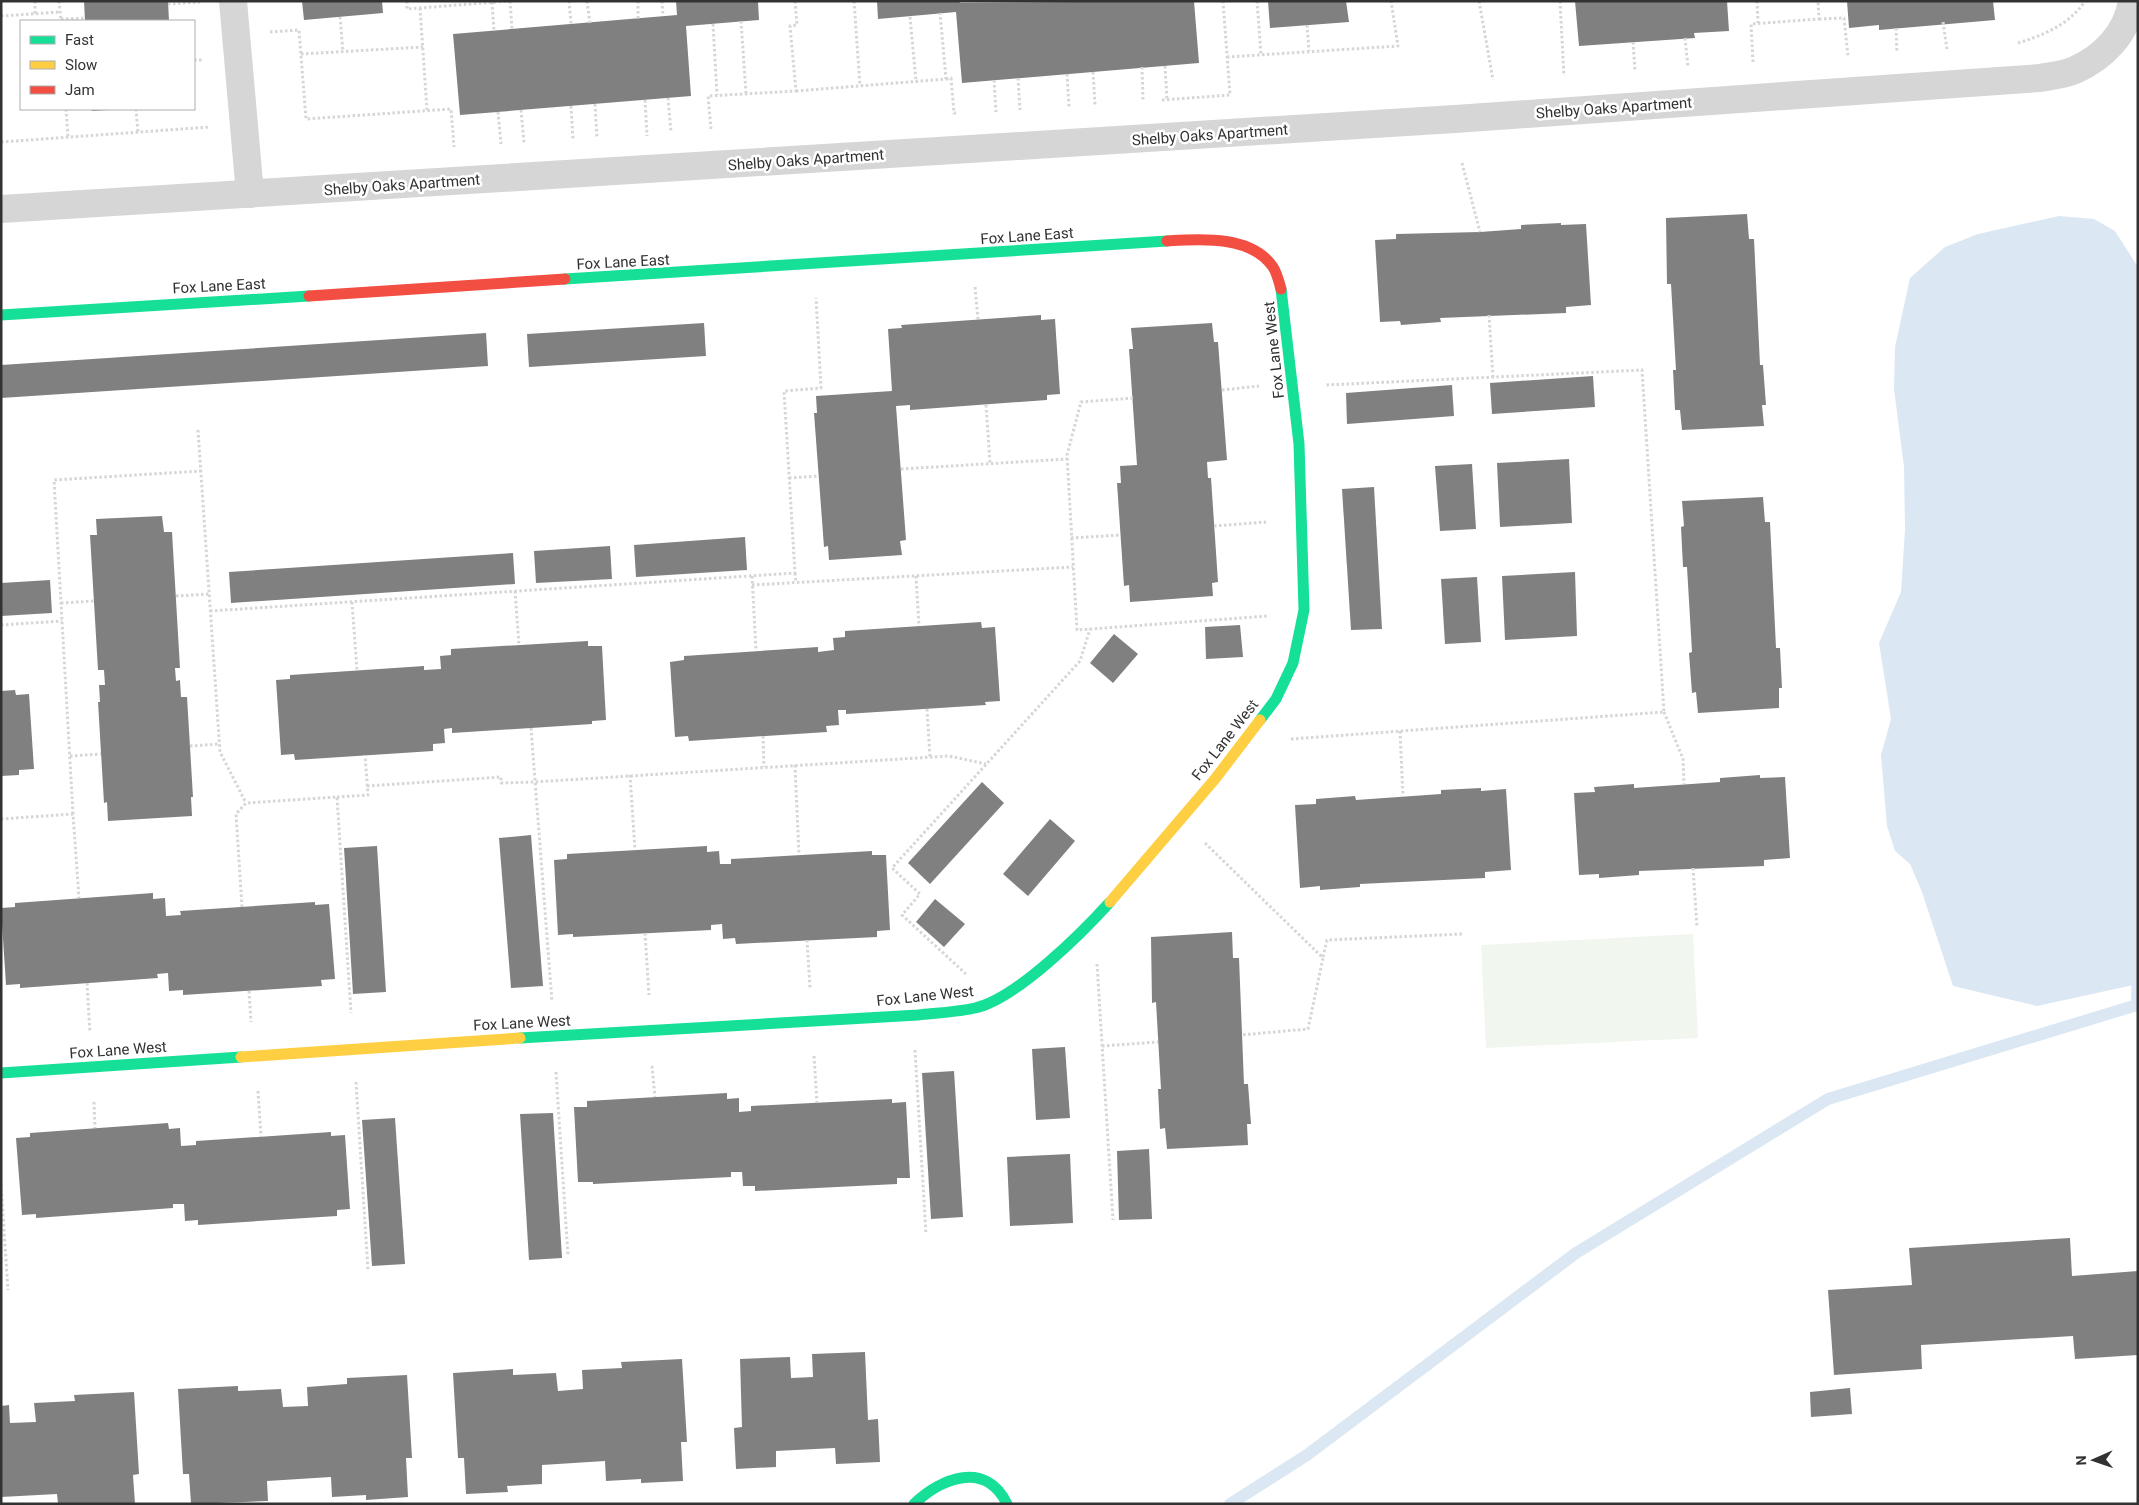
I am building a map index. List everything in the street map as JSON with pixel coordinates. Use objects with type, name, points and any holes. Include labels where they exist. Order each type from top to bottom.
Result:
[{"type":"street","points":[[233,1],[250,194]]},
{"type":"street","name":"Shelby Oaks Apartment","points":[[1,209],[1465,119],[2040,78],[2074,70],[2117,40],[2130,14],[2132,1]]},
{"type":"street","name":"Fox Lane East","points":[[1,315],[1185,240],[1217,240],[1246,246]]},
{"type":"street","name":"Fox Lane West","points":[[1,1072],[440,1043],[918,1015],[976,1008],[1009,992],[1041,968],[1109,904],[1215,779],[1276,699],[1293,662],[1304,610],[1299,444],[1284,293],[1273,267],[1259,254],[1246,246]]},
{"type":"street","points":[[914,1504],[935,1484],[950,1477],[966,1476],[982,1480],[995,1488],[1007,1504]]},
{"type":"path","points":[[35,1],[35,14]]},
{"type":"path","points":[[60,1],[61,20],[85,18]]},
{"type":"path","points":[[168,4],[206,1]]},
{"type":"path","points":[[406,1],[407,9],[509,1],[512,29]]},
{"type":"path","points":[[569,1],[571,24]]},
{"type":"path","points":[[588,1],[590,23]]},
{"type":"path","points":[[638,1],[638,19]]},
{"type":"path","points":[[662,1],[663,16]]},
{"type":"path","points":[[795,1],[797,25],[790,26],[796,91]]},
{"type":"path","points":[[854,1],[860,86]]},
{"type":"path","points":[[1159,100],[1230,95],[1223,1]]},
{"type":"path","points":[[1256,1],[1261,56]]},
{"type":"path","points":[[1227,57],[1398,46],[1391,1]]},
{"type":"path","points":[[1479,1],[1491,81],[1500,80]]},
{"type":"path","points":[[1560,1],[1564,76]]},
{"type":"path","points":[[1757,1],[1758,23]]},
{"type":"path","points":[[1818,1],[1819,19]]},
{"type":"path","points":[[2014,44],[2039,36],[2063,24],[2077,12],[2085,1]]},
{"type":"path","points":[[492,2],[494,30]]},
{"type":"path","points":[[420,8],[427,110]]},
{"type":"path","points":[[1,16],[60,12]]},
{"type":"path","points":[[940,14],[946,79]]},
{"type":"path","points":[[910,16],[916,81]]},
{"type":"path","points":[[340,17],[343,52]]},
{"type":"path","points":[[1744,64],[1753,63],[1751,24],[1758,23],[1844,18],[1847,56],[1856,55]]},
{"type":"path","points":[[741,21],[746,93]]},
{"type":"path","points":[[1943,22],[1947,49]]},
{"type":"path","points":[[713,24],[717,95]]},
{"type":"path","points":[[1307,25],[1309,51]]},
{"type":"path","points":[[1896,28],[1897,53]]},
{"type":"path","points":[[261,33],[299,30],[306,119],[451,109],[454,148],[464,147]]},
{"type":"path","points":[[1685,38],[1688,67]]},
{"type":"path","points":[[1633,42],[1635,71]]},
{"type":"path","points":[[301,54],[423,47]]},
{"type":"path","points":[[1937,50],[1956,48]]},
{"type":"path","points":[[1889,53],[1907,52]]},
{"type":"path","points":[[1165,66],[1167,99]]},
{"type":"path","points":[[1142,67],[1143,101]]},
{"type":"path","points":[[1679,68],[1697,67]]},
{"type":"path","points":[[1626,72],[1644,70]]},
{"type":"path","points":[[1093,72],[1095,105]]},
{"type":"path","points":[[1067,74],[1069,106]]},
{"type":"path","points":[[1555,76],[1573,75]]},
{"type":"path","points":[[711,133],[708,96],[717,95],[796,91],[951,78],[954,113],[962,113]]},
{"type":"path","points":[[1018,78],[1020,110]]},
{"type":"path","points":[[994,80],[996,112]]},
{"type":"path","points":[[663,136],[672,135],[668,98]]},
{"type":"path","points":[[645,100],[647,136]]},
{"type":"path","points":[[1134,102],[1151,100]]},
{"type":"path","points":[[595,104],[597,139]]},
{"type":"path","points":[[1086,105],[1104,104]]},
{"type":"path","points":[[571,106],[573,140]]},
{"type":"path","points":[[1059,107],[1078,106]]},
{"type":"path","points":[[66,110],[68,137]]},
{"type":"path","points":[[136,110],[138,132]]},
{"type":"path","points":[[522,110],[524,144]]},
{"type":"path","points":[[1012,111],[1030,110]]},
{"type":"path","points":[[987,112],[1004,111]]},
{"type":"path","points":[[498,112],[501,145]]},
{"type":"path","points":[[1,142],[218,126]]},
{"type":"path","points":[[637,137],[655,136]]},
{"type":"path","points":[[589,140],[607,139]]},
{"type":"path","points":[[563,141],[581,140]]},
{"type":"path","points":[[516,144],[534,143]]},
{"type":"path","points":[[492,145],[509,144]]},
{"type":"path","points":[[1462,163],[1480,232]]},
{"type":"path","points":[[974,279],[978,320]]},
{"type":"path","points":[[796,583],[784,391],[821,388],[815,290]]},
{"type":"path","points":[[1489,315],[1493,377]]},
{"type":"path","points":[[1316,386],[1642,370],[1664,712],[1683,759],[1684,784]]},
{"type":"path","points":[[1222,390],[1268,385]]},
{"type":"path","points":[[1133,398],[1080,402],[1067,459],[1077,630],[1278,615]]},
{"type":"path","points":[[986,404],[990,463]]},
{"type":"path","points":[[198,430],[220,752],[246,803]]},
{"type":"path","points":[[901,470],[1067,459]]},
{"type":"path","points":[[79,898],[54,480],[201,471]]},
{"type":"path","points":[[789,478],[819,476]]},
{"type":"path","points":[[1214,526],[1268,522]]},
{"type":"path","points":[[1071,538],[1120,535]]},
{"type":"path","points":[[752,585],[1073,567]]},
{"type":"path","points":[[210,611],[795,573]]},
{"type":"path","points":[[752,576],[756,651]]},
{"type":"path","points":[[916,576],[919,626]]},
{"type":"path","points":[[515,591],[519,645]]},
{"type":"path","points":[[176,596],[210,594]]},
{"type":"path","points":[[60,603],[94,601]]},
{"type":"path","points":[[352,602],[357,670]]},
{"type":"path","points":[[1,625],[62,621]]},
{"type":"path","points":[[972,979],[902,915],[920,894],[892,868],[1080,661],[1090,629]]},
{"type":"path","points":[[928,709],[930,757]]},
{"type":"path","points":[[1285,739],[1664,712]]},
{"type":"path","points":[[530,728],[552,1012]]},
{"type":"path","points":[[1400,731],[1403,797]]},
{"type":"path","points":[[763,736],[764,767]]},
{"type":"path","points":[[190,746],[219,744]]},
{"type":"path","points":[[70,756],[101,754]]},
{"type":"path","points":[[242,906],[236,814],[246,803],[368,795],[365,755]]},
{"type":"path","points":[[367,786],[500,777],[501,783],[534,782],[949,756],[986,764]]},
{"type":"path","points":[[795,765],[799,855]]},
{"type":"path","points":[[630,775],[635,850]]},
{"type":"path","points":[[337,797],[352,1017]]},
{"type":"path","points":[[1,820],[73,814]]},
{"type":"path","points":[[1202,840],[1322,958]]},
{"type":"path","points":[[1692,868],[1697,927]]},
{"type":"path","points":[[645,933],[649,997]]},
{"type":"path","points":[[1241,1035],[1308,1029],[1326,940],[1462,934]]},
{"type":"path","points":[[807,940],[810,996]]},
{"type":"path","points":[[1097,957],[1113,1220]]},
{"type":"path","points":[[87,983],[90,1035]]},
{"type":"path","points":[[249,991],[251,1024]]},
{"type":"path","points":[[915,1042],[926,1234]]},
{"type":"path","points":[[1102,1046],[1158,1042]]},
{"type":"path","points":[[814,1048],[817,1102]]},
{"type":"path","points":[[652,1058],[655,1097]]},
{"type":"path","points":[[556,1064],[568,1256]]},
{"type":"path","points":[[356,1077],[368,1270]]},
{"type":"path","points":[[257,1083],[261,1136]]},
{"type":"path","points":[[94,1094],[95,1128]]},
{"type":"path","points":[[1,1184],[8,1290]]},
{"type":"shaded area","points":[[2059,216],[2094,219],[2115,231],[2138,267],[2138,984],[2037,1006],[1953,986],[1922,892],[1910,864],[1895,851],[1887,826],[1881,755],[1891,719],[1879,643],[1901,592],[1905,529],[1904,467],[1894,389],[1895,347],[1910,278],[1945,247],[1978,234]]},
{"type":"shaded area","points":[[1693,934],[1698,1038],[1486,1048],[1481,945]]},
{"type":"building","points":[[84,1],[168,1],[169,20],[85,20]]},
{"type":"building","points":[[302,1],[382,1],[383,13],[304,20]]},
{"type":"building","points":[[676,1],[758,1],[759,20],[686,26],[691,96],[460,115],[453,34],[677,15]]},
{"type":"building","points":[[877,1],[959,1],[960,3],[1194,1],[1199,63],[962,83],[956,12],[878,19]]},
{"type":"building","points":[[1268,1],[1346,1],[1349,22],[1270,28]]},
{"type":"building","points":[[1575,1],[1727,1],[1729,31],[1694,33],[1695,38],[1579,46]]},
{"type":"building","points":[[1847,1],[1993,1],[1995,20],[1879,30],[1879,25],[1849,28]]},
{"type":"building","points":[[1747,214],[1749,239],[1754,239],[1760,365],[1763,365],[1766,405],[1762,405],[1764,426],[1682,430],[1680,410],[1675,410],[1673,370],[1676,370],[1671,284],[1667,284],[1666,218]]},
{"type":"building","points":[[1561,223],[1561,225],[1586,224],[1591,305],[1566,307],[1566,313],[1440,318],[1441,322],[1401,325],[1400,321],[1380,322],[1375,240],[1396,239],[1396,234],[1480,232],[1521,229],[1521,225]]},
{"type":"building","points":[[1041,315],[1041,320],[1055,319],[1060,394],[1047,395],[1047,400],[910,410],[910,405],[896,406],[906,540],[900,541],[902,555],[829,560],[828,546],[824,547],[814,413],[817,413],[816,396],[892,391],[888,329],[902,328],[901,325]]},
{"type":"building","points":[[704,323],[706,356],[529,367],[527,334]]},
{"type":"building","points":[[1212,323],[1214,342],[1218,342],[1227,460],[1207,462],[1208,478],[1211,478],[1218,582],[1212,583],[1213,596],[1130,602],[1129,585],[1124,586],[1117,483],[1121,483],[1120,466],[1137,465],[1129,349],[1133,349],[1131,328]]},
{"type":"building","points":[[486,333],[488,366],[1,398],[1,365]]},
{"type":"building","points":[[1593,376],[1595,407],[1492,414],[1490,383]]},
{"type":"building","points":[[1452,385],[1454,416],[1347,424],[1346,393]]},
{"type":"building","points":[[1569,459],[1572,523],[1500,527],[1497,463]]},
{"type":"building","points":[[1472,464],[1476,529],[1440,531],[1435,466]]},
{"type":"building","points":[[1374,487],[1382,629],[1351,630],[1342,489]]},
{"type":"building","points":[[1763,497],[1765,522],[1770,522],[1776,648],[1780,648],[1782,688],[1779,688],[1779,708],[1698,713],[1696,692],[1692,693],[1689,653],[1692,652],[1687,567],[1683,567],[1681,527],[1684,526],[1682,501]]},
{"type":"building","points":[[162,516],[164,532],[172,532],[180,668],[175,668],[176,681],[180,680],[181,697],[187,697],[193,797],[191,797],[192,816],[108,821],[107,802],[104,803],[98,702],[100,702],[99,685],[105,685],[104,670],[98,670],[90,535],[97,535],[96,519]]},
{"type":"building","points":[[745,537],[747,570],[636,577],[634,545]]},
{"type":"building","points":[[610,546],[612,579],[536,583],[534,551]]},
{"type":"building","points":[[513,553],[515,584],[231,603],[229,572]]},
{"type":"building","points":[[1575,572],[1577,636],[1505,640],[1502,576]]},
{"type":"building","points":[[1477,577],[1481,642],[1445,644],[1441,579]]},
{"type":"building","points":[[50,580],[52,613],[1,616],[1,583]]},
{"type":"building","points":[[981,622],[982,628],[995,627],[1000,701],[985,702],[986,705],[846,714],[846,710],[838,710],[839,725],[826,726],[827,732],[689,741],[688,736],[675,737],[670,662],[684,660],[684,656],[818,647],[818,652],[834,650],[833,638],[845,637],[845,631]]},
{"type":"building","points":[[1240,625],[1243,657],[1206,659],[1205,627]]},
{"type":"building","points":[[1114,634],[1138,654],[1113,683],[1090,663]]},
{"type":"building","points":[[588,641],[588,646],[602,646],[606,720],[592,721],[592,724],[452,733],[452,728],[444,729],[445,743],[433,744],[433,751],[295,760],[294,754],[281,755],[276,680],[290,679],[290,675],[424,666],[424,670],[441,669],[440,656],[451,655],[451,649]]},
{"type":"building","points":[[15,690],[16,695],[29,694],[34,769],[19,770],[19,775],[1,776],[1,691]]},
{"type":"building","points":[[1760,775],[1760,778],[1785,777],[1790,858],[1764,860],[1764,866],[1639,871],[1639,875],[1599,878],[1599,874],[1579,875],[1574,793],[1595,792],[1594,787],[1634,784],[1634,788],[1720,782],[1720,778]]},
{"type":"building","points":[[982,782],[1004,803],[930,884],[908,863]]},
{"type":"building","points":[[1481,788],[1481,791],[1506,789],[1511,870],[1485,872],[1485,878],[1360,884],[1360,887],[1320,890],[1320,886],[1300,888],[1295,805],[1316,804],[1316,799],[1355,796],[1356,800],[1441,794],[1441,790]]},
{"type":"building","points":[[1050,819],[1075,841],[1028,896],[1003,874]]},
{"type":"building","points":[[531,835],[543,986],[511,988],[499,838]]},
{"type":"building","points":[[377,846],[386,992],[353,994],[344,848]]},
{"type":"building","points":[[707,846],[707,852],[719,851],[720,864],[731,864],[731,859],[872,851],[872,855],[886,855],[890,930],[877,931],[877,937],[736,944],[735,938],[723,939],[722,924],[711,925],[711,930],[573,937],[573,934],[558,935],[554,860],[567,859],[567,854]]},
{"type":"building","points":[[153,893],[153,899],[165,898],[166,916],[181,915],[180,911],[315,902],[315,905],[329,904],[335,979],[321,980],[322,986],[183,995],[183,990],[169,991],[168,973],[157,974],[158,978],[20,988],[20,984],[6,985],[1,908],[15,907],[15,903]]},
{"type":"building","points":[[935,899],[965,924],[944,947],[916,922]]},
{"type":"building","points":[[1232,932],[1233,958],[1239,958],[1244,1084],[1248,1084],[1251,1124],[1247,1124],[1248,1145],[1167,1149],[1165,1128],[1160,1129],[1158,1089],[1161,1089],[1156,1002],[1152,1003],[1151,937]]},
{"type":"building","points":[[1065,1047],[1070,1118],[1036,1120],[1032,1049]]},
{"type":"building","points":[[954,1071],[963,1217],[931,1219],[922,1073]]},
{"type":"building","points":[[727,1093],[727,1099],[739,1098],[739,1112],[751,1111],[751,1106],[892,1099],[892,1103],[906,1102],[910,1178],[897,1178],[897,1184],[755,1191],[755,1186],[743,1186],[742,1172],[731,1172],[731,1177],[593,1184],[593,1182],[578,1182],[574,1107],[587,1107],[587,1101]]},
{"type":"building","points":[[553,1113],[562,1258],[529,1260],[520,1114]]},
{"type":"building","points":[[395,1118],[405,1264],[372,1266],[362,1120]]},
{"type":"building","points":[[168,1123],[169,1129],[180,1128],[181,1146],[196,1145],[196,1141],[331,1132],[331,1136],[345,1135],[350,1209],[337,1210],[337,1216],[198,1225],[198,1220],[185,1221],[184,1204],[173,1204],[173,1208],[36,1218],[36,1214],[22,1215],[16,1138],[30,1137],[30,1133]]},
{"type":"building","points":[[1149,1149],[1152,1219],[1119,1220],[1117,1151]]},
{"type":"building","points":[[1070,1154],[1073,1223],[1010,1226],[1007,1157]]},
{"type":"building","points":[[2070,1238],[2072,1276],[2138,1271],[2138,1355],[2075,1359],[2073,1336],[1921,1345],[1922,1369],[1834,1375],[1828,1290],[1912,1285],[1909,1248]]},
{"type":"building","points":[[865,1352],[868,1420],[878,1419],[880,1462],[836,1464],[835,1448],[776,1451],[776,1467],[736,1469],[734,1428],[742,1427],[740,1359],[790,1357],[791,1378],[813,1377],[812,1354]]},
{"type":"building","points":[[682,1359],[687,1442],[681,1442],[683,1481],[641,1483],[641,1479],[606,1481],[605,1461],[542,1465],[542,1484],[507,1486],[508,1492],[466,1494],[464,1458],[458,1458],[453,1373],[513,1369],[513,1375],[556,1373],[558,1391],[583,1389],[582,1370],[622,1368],[621,1362]]},
{"type":"building","points":[[407,1375],[412,1458],[406,1458],[408,1497],[366,1500],[366,1495],[332,1497],[331,1477],[267,1481],[268,1501],[191,1504],[189,1474],[183,1474],[178,1389],[238,1386],[238,1391],[281,1389],[283,1407],[308,1406],[307,1387],[347,1384],[347,1378]]},
{"type":"building","points":[[1850,1388],[1852,1414],[1811,1417],[1810,1392]]},
{"type":"building","points":[[134,1392],[139,1474],[133,1475],[135,1504],[58,1504],[57,1494],[1,1497],[1,1406],[9,1405],[10,1423],[36,1422],[34,1403],[75,1401],[74,1395]]},
{"type":"waterway","points":[[1230,1504],[1307,1455],[1576,1253],[1828,1099],[2137,1005],[2138,953]]},
{"type":"traffic: fast","points":[[565,279],[1167,241]]},
{"type":"traffic: fast","points":[[1260,720],[1276,699],[1293,663],[1304,610],[1299,444],[1281,289]]},
{"type":"traffic: fast","points":[[1,315],[309,296]]},
{"type":"traffic: fast","points":[[520,1038],[918,1015],[975,1008],[991,1002],[1028,979],[1066,947],[1110,902]]},
{"type":"traffic: fast","points":[[1,1073],[241,1057]]},
{"type":"traffic: fast","points":[[914,1504],[937,1487],[963,1478],[975,1478],[987,1482],[998,1490],[1007,1504]]},
{"type":"traffic: slow","points":[[1110,902],[1215,779],[1260,720]]},
{"type":"traffic: slow","points":[[241,1057],[520,1038]]},
{"type":"traffic: jam","points":[[1167,241],[1224,241],[1252,249],[1264,257],[1273,267],[1281,289]]},
{"type":"traffic: jam","points":[[309,296],[565,279]]}]
